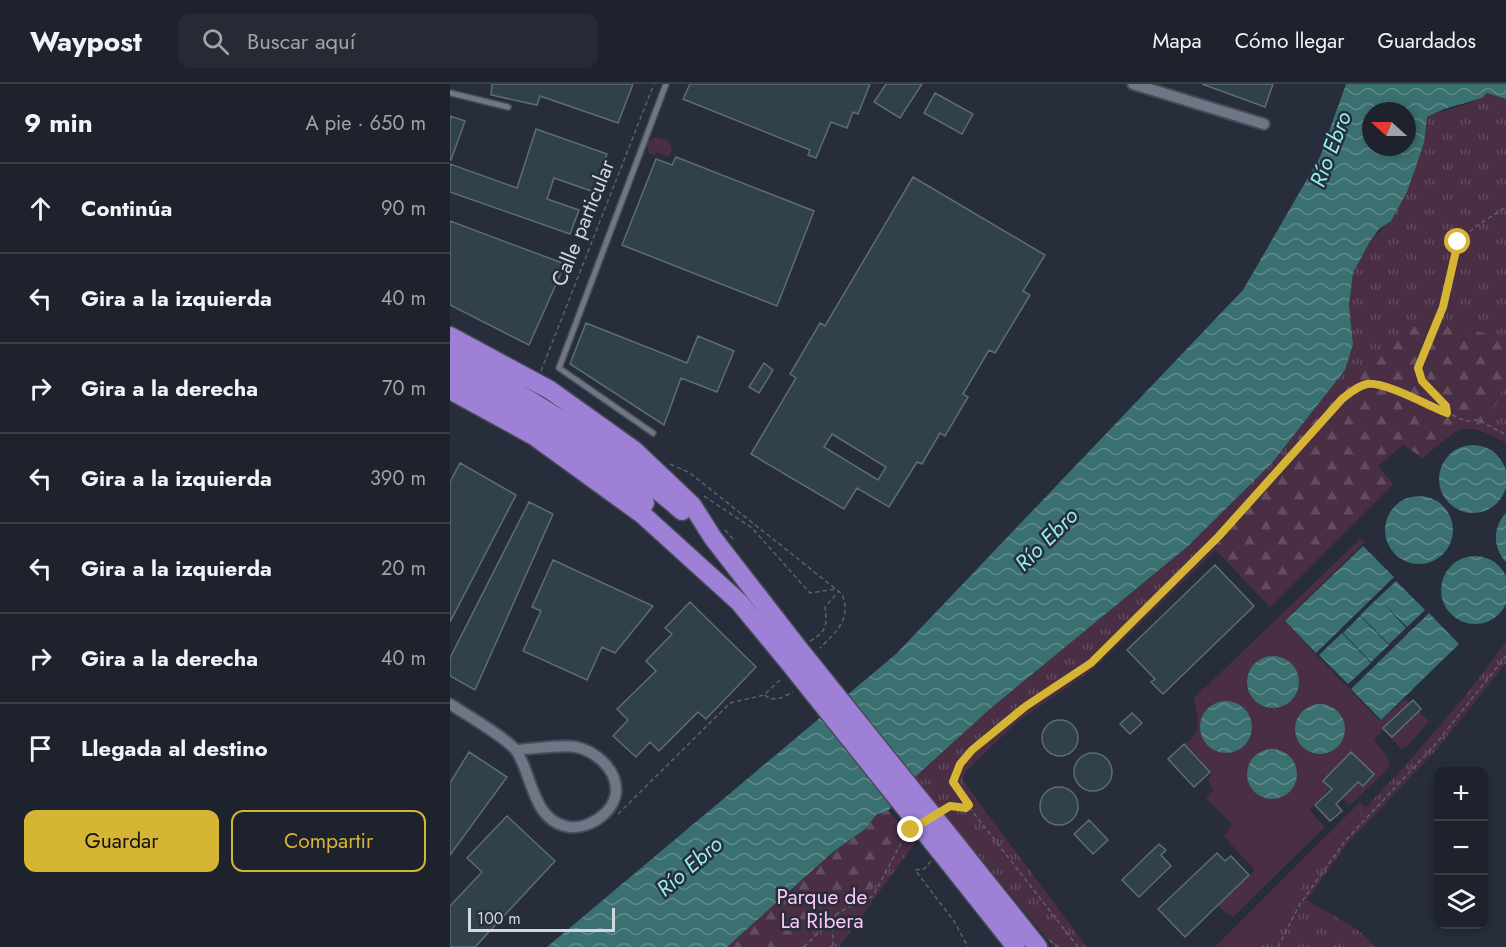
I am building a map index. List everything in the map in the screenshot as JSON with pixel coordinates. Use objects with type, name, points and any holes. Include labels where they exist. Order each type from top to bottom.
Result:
[{"type":"highway","points":[[450,330],[473,347]]},
{"type":"highway","points":[[450,336],[550,390],[613,432],[692,506],[794,657],[1016,947]]},
{"type":"highway","points":[[450,354],[539,404],[583,442],[623,483],[683,537],[717,580]]},
{"type":"highway","points":[[450,373],[583,442],[646,480],[713,538]]},
{"type":"highway","points":[[450,390],[534,436],[573,463],[643,515],[717,580],[794,657],[807,684],[946,855],[1038,947]]},
{"type":"street","points":[[1133,84],[1264,124]]},
{"type":"street","points":[[450,704],[516,750],[544,812],[558,822],[564,826],[583,826],[607,812],[616,791],[611,773],[599,756],[575,747],[516,750]]},
{"type":"lane","points":[[653,432],[559,368],[666,84]]},
{"type":"lane","points":[[450,93],[507,107]]},
{"type":"path","name":"Calle particular","points":[[540,374],[654,84]]},
{"type":"path","points":[[1447,413],[1446,406],[1422,381],[1418,368],[1443,307],[1458,242],[1475,227],[1506,207]]},
{"type":"path","points":[[1078,947],[953,782],[956,770],[968,754],[1026,706],[1091,663],[1219,536],[1342,399],[1357,387],[1369,383],[1466,421],[1479,420],[1506,435]]},
{"type":"path","points":[[661,460],[690,473],[839,591],[846,605],[845,617],[840,628],[820,648]]},
{"type":"path","points":[[695,494],[713,500],[752,528],[810,593],[826,589],[839,591]]},
{"type":"path","points":[[607,812],[614,816],[625,809],[730,703],[764,694],[794,657],[825,631],[827,624],[825,607],[839,591]]},
{"type":"path","points":[[1278,947],[1300,904],[1345,841],[1434,746],[1506,656]]},
{"type":"path","points":[[764,694],[771,699],[781,698],[807,684]]},
{"type":"path","points":[[942,810],[950,806],[966,808],[969,805]]},
{"type":"path","points":[[804,947],[832,917],[873,896],[892,856],[906,833],[911,830]]},
{"type":"path","points":[[946,855],[924,869],[915,870],[954,921],[968,947]]},
{"type":"path","points":[[832,917],[833,947]]},
{"type":"green space","points":[[1487,93],[1506,99],[1506,443],[1491,435],[1469,429],[1453,433],[1422,458],[1403,444],[1378,466],[1393,484],[1270,607],[1216,550],[1092,670],[1017,722],[965,772],[963,781],[1087,947],[1054,947],[914,778],[991,708],[1187,547],[1271,464],[1353,344],[1349,305],[1353,273],[1369,243],[1385,226],[1407,192],[1425,135],[1427,117],[1468,104]]},
{"type":"green space","points":[[655,137],[669,141],[672,150],[669,157],[657,152],[655,155],[649,153],[647,143]]},
{"type":"green space","points":[[1448,325],[1497,336],[1506,341],[1506,370],[1502,390],[1494,407],[1477,428],[1460,428],[1422,458],[1403,444],[1378,466],[1393,484],[1270,607],[1216,550],[1220,529],[1238,503],[1389,340],[1413,327]]},
{"type":"green space","points":[[1360,539],[1365,542],[1284,621],[1380,721],[1405,699],[1429,721],[1408,746],[1402,749],[1383,731],[1374,739],[1388,758],[1390,767],[1350,805],[1330,788],[1309,810],[1325,827],[1233,917],[1217,906],[1255,870],[1224,837],[1232,824],[1206,798],[1213,790],[1208,779],[1212,772],[1185,744],[1197,729],[1194,698]]},
{"type":"green space","points":[[1506,642],[1506,663],[1437,749],[1347,844],[1307,900],[1358,930],[1376,947],[1259,947],[1333,842],[1404,767],[1466,695]]},
{"type":"green space","points":[[1360,802],[1366,808],[1333,842],[1259,947],[1215,947]]},
{"type":"green space","name":"Parque de La Ribera","points":[[888,811],[916,842],[839,947],[727,947]]},
{"type":"green space","name":"Parque de La Ribera","points":[[888,811],[905,830],[896,842],[872,889],[864,897],[831,913],[799,947],[727,947],[834,851],[864,830],[877,814]]},
{"type":"water","name":"Río Ebro","points":[[1346,84],[1506,84],[1506,99],[1487,93],[1482,98],[1444,109],[1427,117],[1424,143],[1407,192],[1391,221],[1379,229],[1369,243],[1353,273],[1349,305],[1353,344],[1345,370],[1271,464],[1187,547],[991,708],[914,778],[888,811],[877,814],[864,830],[834,851],[727,947],[547,947],[896,654],[1243,290],[1320,157]]},
{"type":"water","points":[[1473,445],[1486,448],[1497,455],[1504,466],[1507,479],[1504,492],[1497,503],[1486,510],[1473,513],[1460,510],[1449,503],[1442,492],[1439,479],[1442,466],[1449,455],[1460,448]]},
{"type":"water","points":[[1419,496],[1432,499],[1443,506],[1450,517],[1453,530],[1450,543],[1443,554],[1432,561],[1419,564],[1406,561],[1395,554],[1388,543],[1385,530],[1388,517],[1395,506],[1406,499]]},
{"type":"water","points":[[1506,513],[1506,562],[1498,550],[1496,537],[1499,524]]},
{"type":"water","points":[[1363,546],[1394,577],[1316,653],[1285,621]]},
{"type":"water","points":[[1475,556],[1488,559],[1499,566],[1506,577],[1506,603],[1499,614],[1488,621],[1475,624],[1462,621],[1451,614],[1444,603],[1441,590],[1444,577],[1451,566],[1462,559]]},
{"type":"water","points":[[1396,581],[1425,610],[1407,627],[1383,603],[1406,628],[1389,644],[1360,615]]},
{"type":"water","points":[[1429,613],[1459,644],[1381,720],[1351,689]]},
{"type":"water","points":[[1360,616],[1389,645],[1371,662],[1343,633]]},
{"type":"water","points":[[1342,633],[1371,663],[1348,684],[1319,655]]},
{"type":"water","points":[[1273,656],[1287,660],[1295,668],[1299,682],[1295,696],[1287,704],[1273,708],[1259,704],[1251,696],[1247,682],[1251,668],[1259,660]]},
{"type":"water","points":[[1226,701],[1236,703],[1244,709],[1250,717],[1252,727],[1250,737],[1244,745],[1236,751],[1226,753],[1216,751],[1208,745],[1202,737],[1200,727],[1202,717],[1208,709],[1216,703]]},
{"type":"water","points":[[1320,704],[1338,711],[1345,729],[1338,747],[1320,754],[1302,747],[1295,729],[1302,711]]},
{"type":"water","points":[[1277,749],[1290,756],[1296,764],[1296,784],[1290,792],[1282,798],[1267,799],[1254,792],[1248,784],[1247,769],[1254,756],[1262,750]]},
{"type":"building","points":[[492,84],[633,84],[618,123],[540,96],[537,105],[491,95]]},
{"type":"building","points":[[690,84],[870,84],[858,114],[853,112],[847,128],[831,122],[816,158],[808,155],[810,150],[683,99]]},
{"type":"building","points":[[886,84],[922,84],[900,118],[874,102]]},
{"type":"building","points":[[1202,84],[1273,84],[1265,107]]},
{"type":"building","points":[[935,93],[973,114],[962,134],[924,113]]},
{"type":"building","points":[[450,116],[465,121],[451,160],[450,160]]},
{"type":"building","points":[[536,129],[607,154],[594,192],[554,178],[547,199],[579,210],[570,234],[450,192],[450,164],[517,188]]},
{"type":"building","points":[[676,157],[814,211],[777,306],[622,245],[656,159],[672,165]]},
{"type":"building","points":[[913,177],[1045,255],[1023,291],[1030,295],[995,353],[989,350],[963,394],[968,397],[945,436],[940,433],[922,464],[917,462],[889,507],[857,488],[844,509],[751,454],[796,378],[790,374],[820,323],[825,326]],"holes":[[[832,434],[886,467],[878,480],[824,447]]]},
{"type":"building","points":[[450,221],[565,264],[529,345],[450,305]]},
{"type":"building","points":[[586,323],[687,363],[698,336],[734,351],[717,392],[681,378],[664,425],[570,364]]},
{"type":"building","points":[[764,363],[773,370],[759,393],[749,387]]},
{"type":"building","points":[[460,463],[516,495],[450,622],[450,482]]},
{"type":"building","points":[[529,502],[553,514],[475,690],[450,676],[450,658]]},
{"type":"building","points":[[553,560],[653,606],[615,653],[602,647],[587,680],[523,651],[541,611],[532,607]]},
{"type":"building","points":[[1215,565],[1254,606],[1163,694],[1151,682],[1155,679],[1127,650]]},
{"type":"building","points":[[690,602],[756,667],[706,719],[698,712],[659,751],[650,742],[636,757],[613,736],[628,720],[617,709],[656,671],[646,661],[672,634],[665,628]]},
{"type":"building","points":[[1413,700],[1421,709],[1392,737],[1383,728]]},
{"type":"building","points":[[1132,713],[1142,723],[1130,734],[1120,724]]},
{"type":"building","points":[[1060,720],[1073,725],[1078,738],[1073,751],[1060,756],[1047,751],[1042,738],[1047,725]]},
{"type":"building","points":[[1184,744],[1210,772],[1194,787],[1168,759]]},
{"type":"building","points":[[469,752],[507,777],[450,855],[450,783]]},
{"type":"building","points":[[1351,752],[1374,774],[1363,786],[1358,782],[1336,804],[1342,811],[1330,821],[1315,805],[1332,789],[1323,781]]},
{"type":"building","points":[[1093,753],[1106,759],[1112,772],[1106,785],[1093,791],[1080,785],[1074,772],[1080,759]]},
{"type":"building","points":[[1059,787],[1072,793],[1078,806],[1072,819],[1059,825],[1046,819],[1040,806],[1046,793]]},
{"type":"building","points":[[507,816],[555,861],[475,947],[450,947],[450,906],[482,872],[467,858]]},
{"type":"building","points":[[1089,820],[1108,840],[1093,854],[1074,834]]},
{"type":"building","points":[[1159,844],[1166,850],[1161,855],[1171,866],[1139,897],[1122,880]]},
{"type":"building","points":[[1217,853],[1225,861],[1231,856],[1249,875],[1185,937],[1158,909]]},
{"type":"route","points":[[911,830],[950,806],[966,808],[969,805],[955,789],[953,782],[956,770],[968,754],[1026,706],[1091,663],[1219,536],[1230,521],[1342,399],[1357,387],[1369,383],[1447,413],[1446,406],[1422,381],[1418,368],[1443,307],[1458,242]]}]
